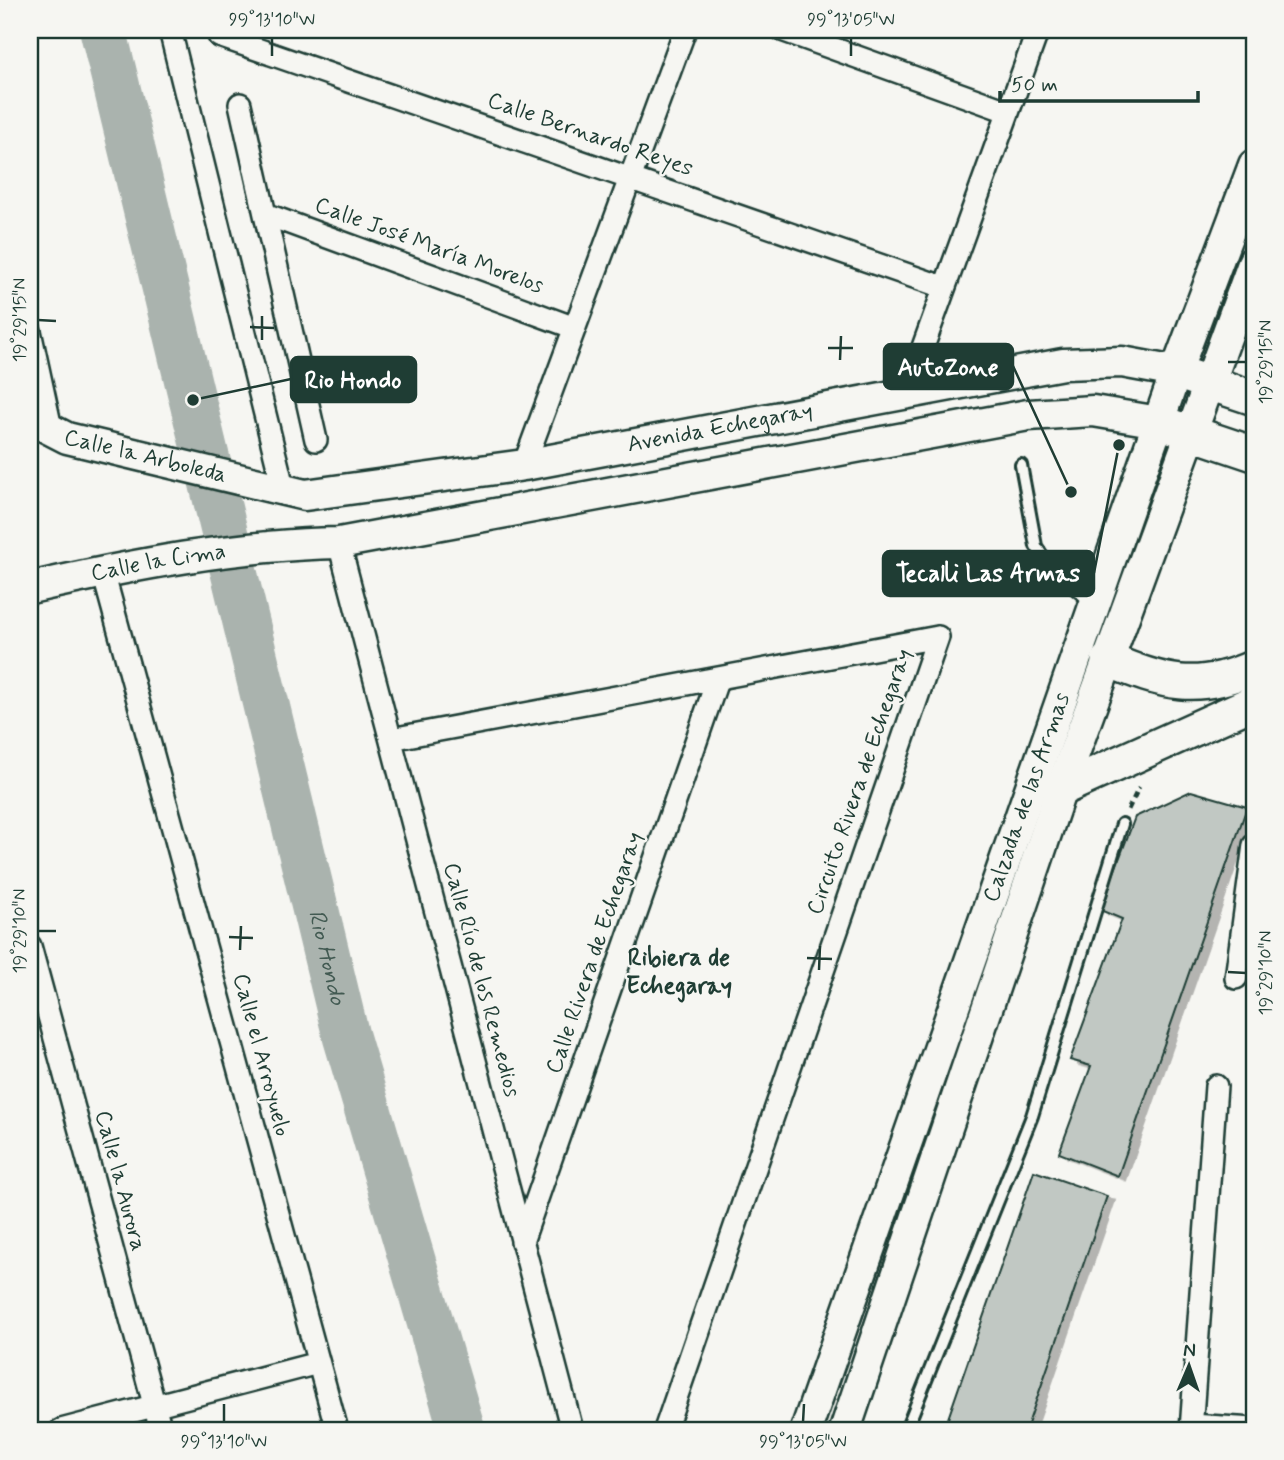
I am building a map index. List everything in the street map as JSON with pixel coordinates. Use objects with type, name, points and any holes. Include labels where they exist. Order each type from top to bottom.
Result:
[{"type":"main road","name":"Calzada de las Armas","points":[[806,1430],[1176,372],[1254,165]]},
{"type":"main road","name":"Calzada de las Armas","points":[[845,1430],[1061,789],[1254,261]]},
{"type":"main road","name":"Avenida Echegaray","points":[[274,488],[324,494],[524,464],[1063,364],[1122,362],[1176,372]]},
{"type":"main road","points":[[1176,372],[1254,398]]},
{"type":"main road","name":"Avenida Echegaray","points":[[290,544],[339,543],[1028,415],[1093,411],[1159,422]]},
{"type":"main road","points":[[1159,422],[1254,454]]},
{"type":"main road","name":"Calle la Arboleda","points":[[41,426],[150,459],[274,488]]},
{"type":"main road","name":"Calle la Cima","points":[[30,588],[155,560],[290,544]]},
{"type":"main road","points":[[1108,660],[1150,677],[1182,684],[1226,680],[1254,667]]},
{"type":"main road","points":[[1061,789],[1254,702]]},
{"type":"street","points":[[170,30],[274,488]]},
{"type":"street","points":[[524,464],[685,30]]},
{"type":"street","points":[[782,30],[1007,111]]},
{"type":"street","points":[[906,394],[1038,30]]},
{"type":"street","name":"Calle Bernardo Reyes","points":[[218,33],[943,286]]},
{"type":"street","points":[[240,104],[316,440]]},
{"type":"street","name":"Calle José María Morelos","points":[[265,214],[575,328]]},
{"type":"street","points":[[30,331],[41,426]]},
{"type":"street","name":"Calle Río de los Remedios","points":[[339,543],[572,1430]]},
{"type":"street","name":"Calle el Arroyuelo","points":[[103,572],[337,1430]]},
{"type":"street","name":"Circuito Rivera de Echegaray","points":[[391,739],[717,681],[937,637],[665,1430]]},
{"type":"street","name":"Calle Rivera de Echegaray","points":[[522,1242],[717,681]]},
{"type":"street","points":[[1236,978],[1254,845]]},
{"type":"street","name":"Calle la Aurora","points":[[30,946],[161,1430]]},
{"type":"street","points":[[1216,1086],[1191,1427],[1254,1429]]},
{"type":"street","points":[[61,1430],[318,1363]]},
{"type":"lane","points":[[1021,465],[1036,546],[1041,556],[1095,605]]},
{"type":"lane","points":[[906,1430],[1032,1116],[1122,824]]},
{"type":"building","points":[[1191,791],[1247,807],[1118,1176],[1059,1153],[1091,1066],[1070,1060],[1122,919],[1100,910],[1135,817]]},
{"type":"building","points":[[1034,1171],[1107,1196],[1026,1430],[944,1430]]},
{"type":"waterway","name":"Rio Hondo","points":[[103,30],[346,1036],[462,1430]]},
{"type":"place","name":"Rio Hondo","points":[[193,400]]},
{"type":"place","name":"Tecalli Las Armas","points":[[1119,445]]},
{"type":"place","name":"AutoZone","points":[[1071,492]]},
{"type":"district","name":"Ribiera de Echegaray","points":[[679,972]]}]
